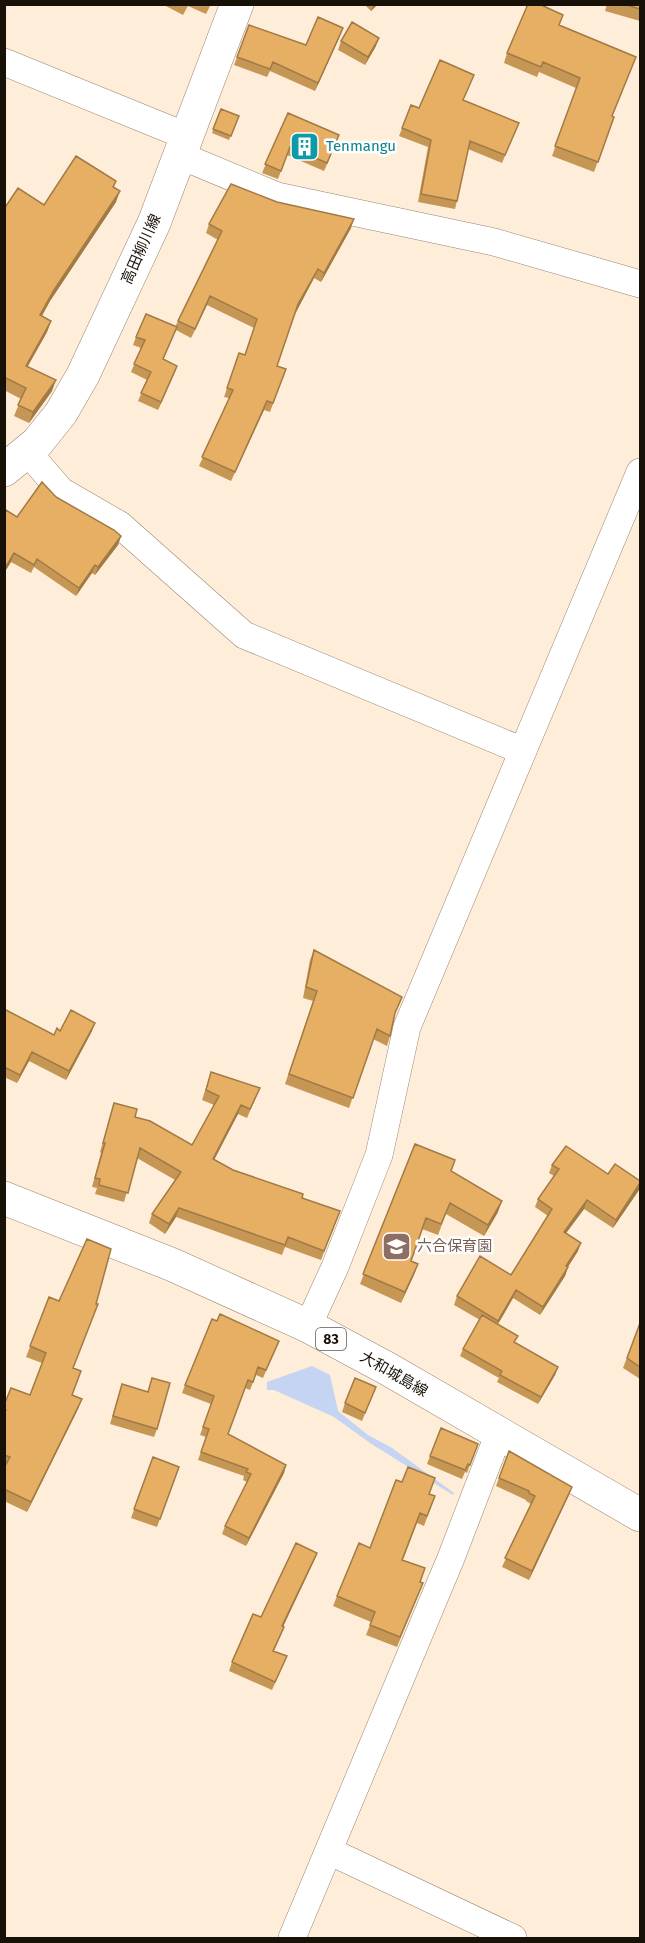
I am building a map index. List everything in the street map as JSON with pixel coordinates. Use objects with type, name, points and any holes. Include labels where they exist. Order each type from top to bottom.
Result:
[{"type":"main road","name":"高田柳川線","points":[[16,461],[37,443],[61,413],[82,375],[154,223],[237,4]]},
{"type":"main road","name":"大和城島線","points":[[4,1198],[173,1265],[308,1326],[388,1369],[640,1515]]},
{"type":"street","points":[[4,62],[183,146],[277,196],[494,242],[640,284]]},
{"type":"street","points":[[16,461],[120,525],[244,635],[523,751]]},
{"type":"street","points":[[308,1326],[335,1267],[379,1155],[407,1027],[640,472]]},
{"type":"street","points":[[292,1938],[451,1558],[499,1433]]},
{"type":"street","points":[[329,1851],[513,1938]]},
{"type":"water","points":[[312,1366],[330,1375],[338,1411],[368,1435],[392,1448],[454,1493],[453,1495],[370,1443],[334,1417],[274,1390],[267,1390],[267,1382]]},
{"type":"building","points":[[528,4],[539,4],[563,15],[559,25],[636,57],[612,116],[614,117],[598,162],[555,146],[580,78],[543,62],[541,67],[507,53]]},
{"type":"building","points":[[623,4],[640,4],[640,9]]},
{"type":"building","points":[[318,17],[343,28],[318,83],[273,62],[270,69],[237,57],[249,25],[306,45]]},
{"type":"building","points":[[352,22],[379,38],[368,57],[341,41]]},
{"type":"building","points":[[440,60],[474,75],[463,100],[519,123],[505,155],[470,141],[457,201],[421,194],[431,140],[402,128],[411,105],[419,108]]},
{"type":"building","points":[[221,109],[239,116],[231,136],[213,129]]},
{"type":"building","name":"Tenmangu","points":[[288,113],[339,135],[327,163],[290,147],[281,171],[265,164]]},
{"type":"building","points":[[76,156],[116,181],[113,187],[120,191],[40,315],[51,321],[26,366],[56,380],[33,412],[18,405],[26,388],[4,377],[4,209],[18,188],[44,205]]},
{"type":"building","points":[[231,184],[277,202],[354,219],[324,273],[318,269],[298,304],[277,366],[286,369],[273,403],[267,401],[235,472],[202,457],[233,390],[227,388],[239,353],[245,355],[257,319],[210,296],[195,329],[178,321],[222,231],[209,224]]},
{"type":"building","points":[[146,314],[177,327],[163,359],[177,366],[161,402],[141,393],[151,372],[134,364],[145,340],[136,337]]},
{"type":"building","points":[[42,482],[56,497],[121,536],[98,567],[95,565],[79,588],[37,559],[34,565],[14,553],[4,570],[4,513],[6,510],[17,517]]},
{"type":"building","points":[[314,950],[402,997],[395,1013],[390,1036],[377,1029],[353,1098],[289,1074],[317,991],[306,987]]},
{"type":"building","points":[[4,1009],[54,1035],[57,1028],[60,1031],[71,1010],[95,1023],[69,1071],[32,1052],[20,1075],[4,1067]]},
{"type":"building","points":[[211,1072],[260,1088],[250,1109],[241,1105],[213,1159],[233,1170],[303,1194],[302,1198],[340,1211],[324,1251],[288,1237],[285,1245],[179,1208],[169,1224],[152,1214],[181,1172],[140,1148],[128,1193],[99,1185],[100,1179],[95,1178],[114,1103],[137,1109],[135,1117],[150,1121],[192,1145],[219,1096],[206,1090]]},
{"type":"building","points":[[415,1144],[455,1160],[451,1171],[502,1201],[488,1225],[450,1203],[441,1224],[426,1218],[411,1261],[418,1264],[405,1292],[363,1274]]},
{"type":"building","points":[[566,1146],[608,1174],[615,1164],[640,1183],[616,1220],[587,1200],[564,1232],[581,1243],[543,1307],[516,1290],[498,1321],[457,1296],[480,1256],[511,1275],[552,1209],[538,1199],[559,1169],[552,1165]]},
{"type":"building","points":[[87,1239],[111,1249],[96,1304],[98,1304],[73,1368],[81,1371],[72,1395],[82,1399],[31,1502],[4,1489],[4,1468],[10,1457],[4,1455],[4,1412],[6,1410],[4,1405],[11,1388],[30,1395],[46,1353],[30,1346],[49,1297],[59,1301]]},
{"type":"building","points":[[220,1314],[279,1341],[266,1370],[258,1367],[253,1382],[248,1380],[228,1434],[286,1465],[249,1538],[225,1526],[251,1474],[246,1472],[248,1469],[201,1452],[209,1429],[203,1427],[214,1396],[185,1385],[212,1319],[217,1321]]},
{"type":"building","points":[[482,1315],[518,1336],[514,1342],[558,1367],[541,1397],[500,1375],[502,1371],[463,1349]]},
{"type":"building","points":[[640,1323],[640,1367],[627,1358]]},
{"type":"building","points":[[152,1378],[170,1383],[157,1429],[113,1416],[122,1384],[148,1392]]},
{"type":"building","points":[[355,1378],[376,1387],[365,1413],[345,1403]]},
{"type":"building","points":[[441,1428],[478,1444],[470,1465],[468,1464],[465,1470],[430,1456]]},
{"type":"building","points":[[509,1451],[572,1487],[532,1571],[505,1558],[535,1496],[499,1478]]},
{"type":"building","points":[[153,1457],[179,1467],[160,1519],[134,1509]]},
{"type":"building","points":[[408,1467],[435,1478],[429,1494],[435,1496],[427,1516],[420,1513],[402,1560],[425,1568],[420,1582],[423,1583],[400,1637],[370,1625],[375,1612],[337,1596],[359,1543],[370,1548],[396,1480],[402,1482]]},
{"type":"building","points":[[296,1543],[317,1553],[282,1626],[284,1627],[273,1651],[287,1656],[275,1682],[232,1662],[253,1614],[261,1617]]},
{"type":"place","name":"Tenmangu","points":[[305,146]]},
{"type":"place","name":"六合保育園","points":[[396,1246]]}]
